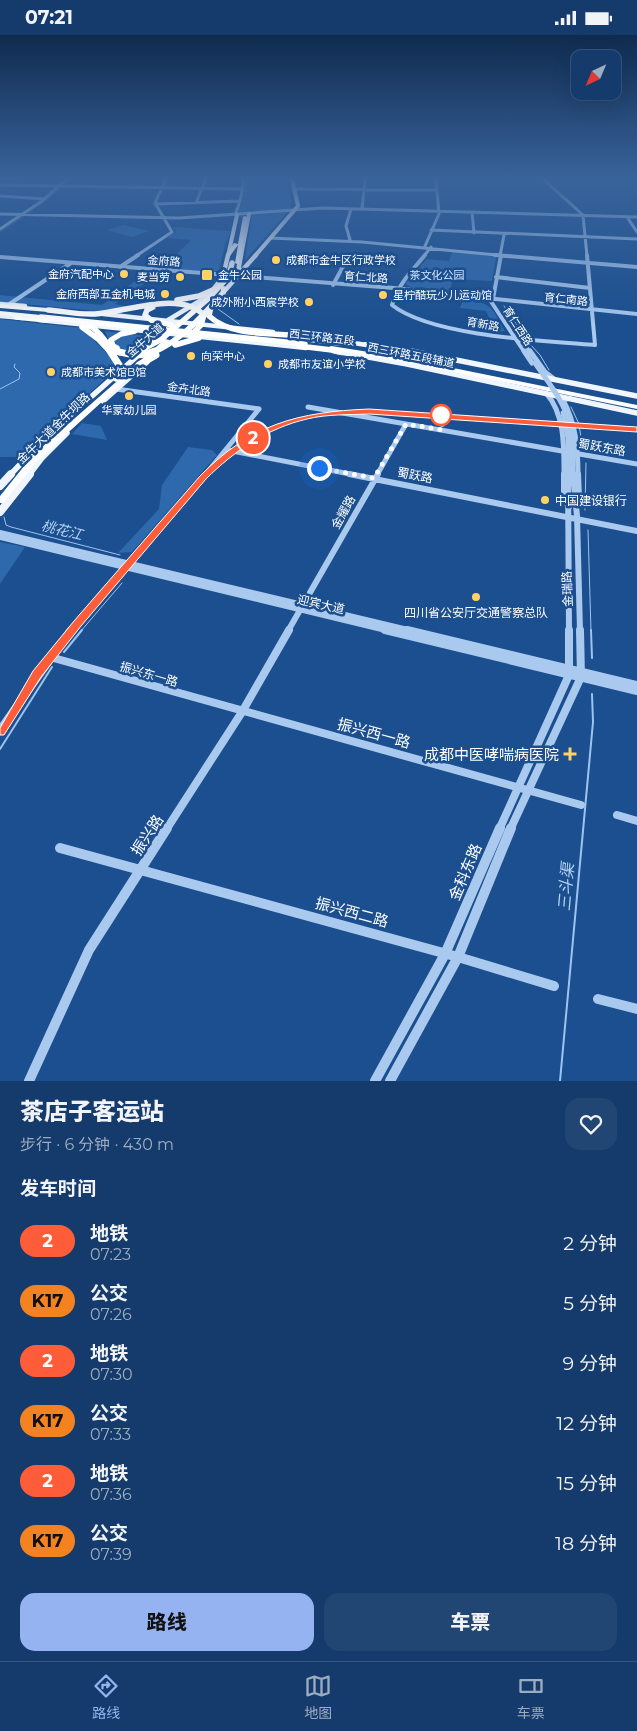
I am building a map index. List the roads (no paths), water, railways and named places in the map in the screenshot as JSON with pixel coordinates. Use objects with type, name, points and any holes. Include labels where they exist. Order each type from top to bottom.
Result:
[{"type":"highway","points":[[188,321],[233,276],[236,244],[240,228]]},
{"type":"highway","points":[[234,263],[241,228]]},
{"type":"highway","points":[[238,249],[246,234]]},
{"type":"highway","points":[[228,255],[236,244]]},
{"type":"highway","points":[[0,314],[88,325],[99,330],[108,345],[115,351],[130,355],[145,354],[161,350],[169,345],[213,304],[223,293],[223,287]]},
{"type":"highway","points":[[45,313],[92,314],[154,305],[199,296],[223,287]]},
{"type":"highway","points":[[139,365],[175,345],[198,329],[204,319],[202,311],[195,306],[185,304],[154,305]]},
{"type":"highway","points":[[213,304],[209,316],[221,326],[242,331],[290,335],[344,344]]},
{"type":"highway","points":[[170,323],[152,320],[145,313],[150,308],[160,305],[178,306],[187,310],[188,321]]},
{"type":"highway","name":"西三环路五段","points":[[0,306],[165,331],[344,344],[637,401]]},
{"type":"highway","name":"西三环路五段","points":[[0,314],[45,313],[170,323],[307,342],[599,399],[637,410]]},
{"type":"highway","name":"金牛大道","points":[[100,396],[116,378],[162,339],[188,321]]},
{"type":"highway","name":"金牛大道","points":[[100,396],[139,365],[188,321]]},
{"type":"highway","points":[[65,322],[86,329],[96,338],[120,365],[121,369],[116,378]]},
{"type":"highway","points":[[162,339],[147,347],[133,349],[118,348],[113,345],[111,340],[129,331],[165,331]]},
{"type":"highway","points":[[175,345],[198,338],[219,338],[394,358]]},
{"type":"highway","points":[[366,343],[400,354]]},
{"type":"highway","name":"金牛大道金牛坝路","points":[[0,492],[30,457],[100,396]]},
{"type":"highway","name":"金牛大道金牛坝路","points":[[0,501],[58,433]]},
{"type":"main road","points":[[0,486],[49,434],[143,352],[156,333],[208,297],[223,276],[228,255],[238,228]]},
{"type":"main road","points":[[237,277],[246,234],[245,228]]},
{"type":"main road","points":[[197,317],[222,295],[280,228]]},
{"type":"main road","name":"金府路","points":[[223,276],[237,277]]},
{"type":"main road","name":"西三环路五段辅道","points":[[0,306],[8,305],[115,315],[170,323],[188,321],[216,326],[366,343],[637,397]]},
{"type":"main road","name":"西三环路五段辅道","points":[[0,314],[362,356],[637,410]]},
{"type":"main road","points":[[115,315],[149,321],[149,324],[145,327],[120,329]]},
{"type":"main road","points":[[0,512],[42,458],[69,431],[179,335],[188,321]]},
{"type":"main road","points":[[195,336],[189,334],[190,329],[199,326],[216,326]]},
{"type":"main road","points":[[49,434],[69,431]]},
{"type":"main road","points":[[22,461],[30,457]]},
{"type":"street","points":[[120,267],[172,232],[170,228]]},
{"type":"street","points":[[347,228],[350,240]]},
{"type":"street","points":[[474,228],[474,233]]},
{"type":"street","points":[[585,228],[592,311]]},
{"type":"street","points":[[425,246],[431,230],[504,235],[637,239]]},
{"type":"street","name":"育仁西路","points":[[504,235],[492,300],[533,363],[562,402],[568,415],[573,437],[571,473]]},
{"type":"street","points":[[270,239],[350,240],[425,246],[588,264],[637,267]]},
{"type":"street","points":[[398,289],[431,247]]},
{"type":"street","name":"金府路","points":[[0,257],[223,276]]},
{"type":"street","points":[[333,284],[346,261],[355,262]]},
{"type":"street","points":[[8,305],[70,263]]},
{"type":"street","name":"金府路","points":[[70,263],[223,276]]},
{"type":"street","points":[[237,277],[398,289],[637,315]]},
{"type":"street","points":[[496,277],[590,288]]},
{"type":"street","name":"育新路","points":[[398,289],[392,305],[406,317],[421,322],[518,340],[595,345],[592,311]]},
{"type":"street","points":[[188,321],[197,317]]},
{"type":"street","points":[[529,375],[534,373],[516,344],[518,340],[528,347],[548,376],[557,381]]},
{"type":"street","name":"金卉北路","points":[[116,389],[259,409],[227,450]]},
{"type":"street","name":"金瑞路","points":[[542,392],[550,396],[559,416],[563,435],[564,499],[573,507]]},
{"type":"street","name":"金瑞路","points":[[570,672],[569,516],[579,497],[578,453],[575,422],[563,400],[565,398],[574,398]]},
{"type":"street","name":"蜀跃东路","points":[[308,407],[637,464]]},
{"type":"street","name":"金耀路","points":[[303,607],[406,424]]},
{"type":"street","points":[[0,730],[62,640],[227,450]]},
{"type":"street","name":"蜀跃路","points":[[227,450],[637,529]]},
{"type":"street","name":"金瑞路","points":[[571,473],[573,507],[577,518],[581,674]]},
{"type":"street","name":"迎宾大道","points":[[0,533],[127,566]]},
{"type":"street","name":"迎宾大道","points":[[0,537],[303,607],[570,672],[637,685]]},
{"type":"street","name":"振兴路","points":[[29,1081],[89,950],[242,712],[303,607]]},
{"type":"street","name":"振兴东一路","points":[[50,657],[242,712]]},
{"type":"street","name":"金科东路","points":[[375,1081],[446,953],[518,786],[570,672]]},
{"type":"street","name":"迎宾大道","points":[[581,674],[637,691]]},
{"type":"street","name":"金科东路","points":[[390,1081],[458,957],[490,874],[581,674]]},
{"type":"street","name":"振兴西一路","points":[[242,712],[518,786],[580,805]]},
{"type":"street","points":[[617,815],[637,821]]},
{"type":"street","name":"振兴西二路","points":[[60,848],[446,953],[554,986]]},
{"type":"street","points":[[598,999],[637,1009]]},
{"type":"waterway","points":[[1,231],[6,228]]},
{"type":"waterway","name":"桃花江","points":[[224,300],[217,307],[218,309],[239,324]]},
{"type":"waterway","name":"三斗渠","points":[[504,306],[524,335]]},
{"type":"waterway","name":"三斗渠","points":[[530,344],[540,355],[549,370]]},
{"type":"waterway","points":[[0,389],[19,379],[20,373],[14,367],[15,364]]},
{"type":"waterway","name":"三斗渠","points":[[571,407],[579,424],[582,445]]},
{"type":"waterway","name":"三斗渠","points":[[585,510],[586,463]]},
{"type":"waterway","name":"桃花江","points":[[4,517],[6,525],[11,527],[120,555]]},
{"type":"waterway","name":"三斗渠","points":[[588,530],[591,631]]},
{"type":"waterway","name":"桃花江","points":[[81,631],[122,583]]},
{"type":"waterway","name":"桃花江","points":[[64,652],[82,630]]},
{"type":"waterway","name":"三斗渠","points":[[591,630],[592,658]]},
{"type":"waterway","name":"桃花江","points":[[0,749],[52,667]]},
{"type":"waterway","name":"三斗渠","points":[[560,1081],[593,722],[592,694]]},
{"type":"metro line","name":"2","points":[[0,731],[37,674],[203,477],[224,457],[260,433],[305,417],[332,413],[369,412],[424,414],[580,427],[637,429]]},
{"type":"place","name":"成都市金牛区行政学校","points":[[276,260]]},
{"type":"place","name":"金府汽配中心","points":[[124,274]]},
{"type":"place","name":"金牛公园","points":[[207,275]]},
{"type":"place","name":"麦当劳","points":[[180,277]]},
{"type":"place","name":"金府西部五金机电城","points":[[165,294]]},
{"type":"place","name":"星柠酷玩少儿运动馆","points":[[383,295]]},
{"type":"place","name":"成外附小西宸学校","points":[[309,302]]},
{"type":"place","name":"向荣中心","points":[[191,356]]},
{"type":"place","name":"成都市友谊小学校","points":[[268,364]]},
{"type":"place","name":"成都市美术馆B馆","points":[[51,372]]},
{"type":"place","name":"华蒙幼儿园","points":[[129,396]]},
{"type":"place","name":"中国建设银行","points":[[545,500]]},
{"type":"place","name":"四川省公安厅交通警察总队","points":[[476,597]]},
{"type":"place","name":"成都中医哮喘病医院","points":[[570,754]]},
{"type":"park label","name":"茶文化公园","points":[[437,275]]}]
